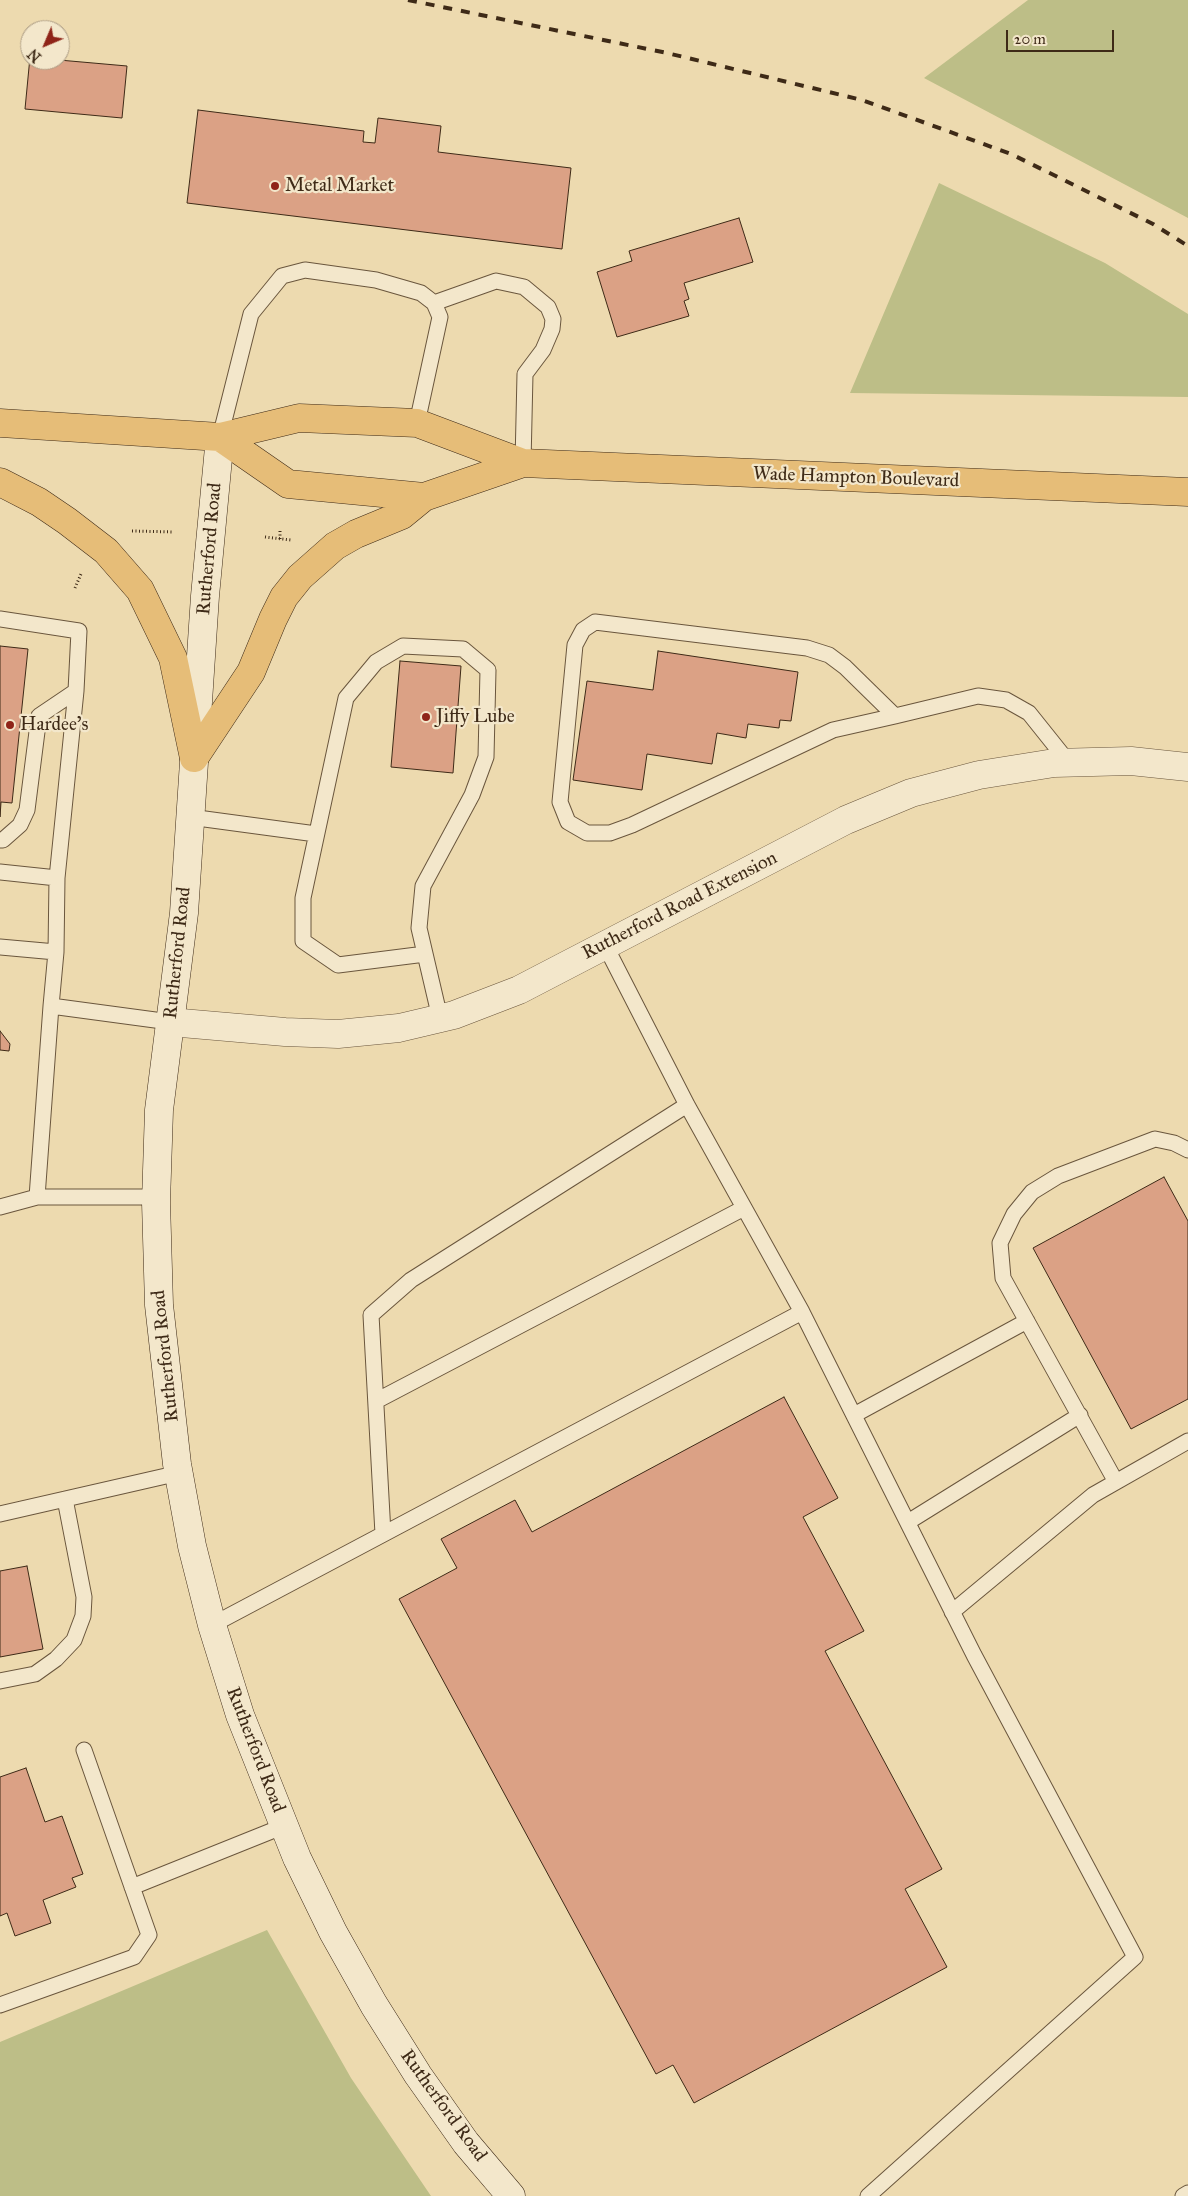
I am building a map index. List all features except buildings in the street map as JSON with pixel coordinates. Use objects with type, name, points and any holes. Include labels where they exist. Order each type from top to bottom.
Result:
[{"type":"main road","name":"Wade Hampton Boulevard","points":[[0,422],[220,438],[299,418],[417,423],[523,463],[1188,492]]},
{"type":"main road","name":"Wade Hampton Boulevard","points":[[220,438],[288,484],[424,497],[523,463]]},
{"type":"main road","points":[[0,482],[39,502],[75,527],[106,551],[140,590],[173,658],[194,758]]},
{"type":"main road","points":[[194,758],[251,672],[284,597],[300,577],[336,546],[356,534],[402,515],[424,497]]},
{"type":"street","name":"Rutherford Road","points":[[220,438],[205,596],[184,913],[159,1110],[156,1197],[159,1305],[179,1473],[192,1546],[212,1625],[240,1716],[297,1858],[333,1932],[374,2005],[418,2075],[466,2142],[511,2196]]},
{"type":"street","name":"Rutherford Road Extension","points":[[170,1022],[285,1032],[338,1034],[399,1028],[454,1015],[519,990],[846,820],[911,793],[979,775],[1054,764],[1130,761],[1188,767]]},
{"type":"lane","points":[[220,438],[251,314],[282,276],[305,270],[376,280],[421,292],[434,303],[440,316],[417,423]]},
{"type":"lane","points":[[434,303],[496,281],[524,287],[548,307],[553,318],[552,329],[543,350],[525,374],[523,463]]},
{"type":"lane","points":[[0,619],[79,631],[76,691],[57,878],[56,952],[38,1197]]},
{"type":"lane","points":[[895,716],[845,667],[828,655],[807,648],[596,622],[583,630],[575,645],[560,802],[568,822],[586,833],[610,833],[632,825],[833,730],[895,716],[978,696],[1006,700],[1029,713],[1069,763]]},
{"type":"lane","points":[[425,954],[338,965],[303,941],[302,898],[346,698],[376,662],[403,646],[463,650],[488,670],[486,757],[472,795],[424,886],[419,928],[440,1018]]},
{"type":"lane","points":[[0,840],[3,840],[20,825],[27,810],[39,716],[76,691]]},
{"type":"lane","points":[[190,817],[316,834]]},
{"type":"lane","points":[[0,872],[57,878]]},
{"type":"lane","points":[[605,945],[687,1105],[802,1312],[952,1612],[1135,1956],[868,2196]]},
{"type":"lane","points":[[0,947],[56,952]]},
{"type":"lane","points":[[51,1006],[170,1022]]},
{"type":"lane","points":[[383,1534],[371,1315],[411,1280],[687,1105]]},
{"type":"lane","points":[[1116,1482],[1003,1278],[1000,1243],[1014,1214],[1032,1192],[1058,1176],[1154,1139],[1174,1143],[1188,1150]]},
{"type":"lane","points":[[0,1207],[38,1197],[156,1197]]},
{"type":"lane","points":[[376,1401],[744,1208]]},
{"type":"lane","points":[[212,1625],[802,1312]]},
{"type":"lane","points":[[854,1415],[1027,1321]]},
{"type":"lane","points":[[908,1522],[1080,1415]]},
{"type":"lane","points":[[952,1612],[1093,1495],[1188,1441]]},
{"type":"lane","points":[[0,1514],[179,1473]]},
{"type":"lane","points":[[0,1681],[36,1674],[56,1659],[74,1640],[83,1616],[84,1597],[65,1499]]},
{"type":"lane","points":[[0,2005],[134,1958],[149,1935],[84,1750]]},
{"type":"lane","points":[[132,1887],[284,1826]]},
{"type":"lane","points":[[1183,2196],[1188,2193]]},
{"type":"path","points":[[280,529],[280,539]]},
{"type":"path","points":[[129,531],[174,532]]},
{"type":"path","points":[[265,537],[298,540]]},
{"type":"green space","points":[[1028,0],[1188,0],[1188,218],[924,78]]},
{"type":"green space","points":[[939,183],[1105,263],[1188,314],[1188,397],[850,393]]},
{"type":"green space","points":[[267,1930],[351,2078],[431,2196],[0,2196],[0,2042]]},
{"type":"railway","points":[[408,0],[667,53],[862,100],[1011,154],[1153,224],[1188,246]]},
{"type":"place","name":"Metal Market","points":[[275,186]]},
{"type":"place","name":"Jiffy Lube","points":[[426,717]]},
{"type":"place","name":"Hardee's","points":[[10,725]]}]
